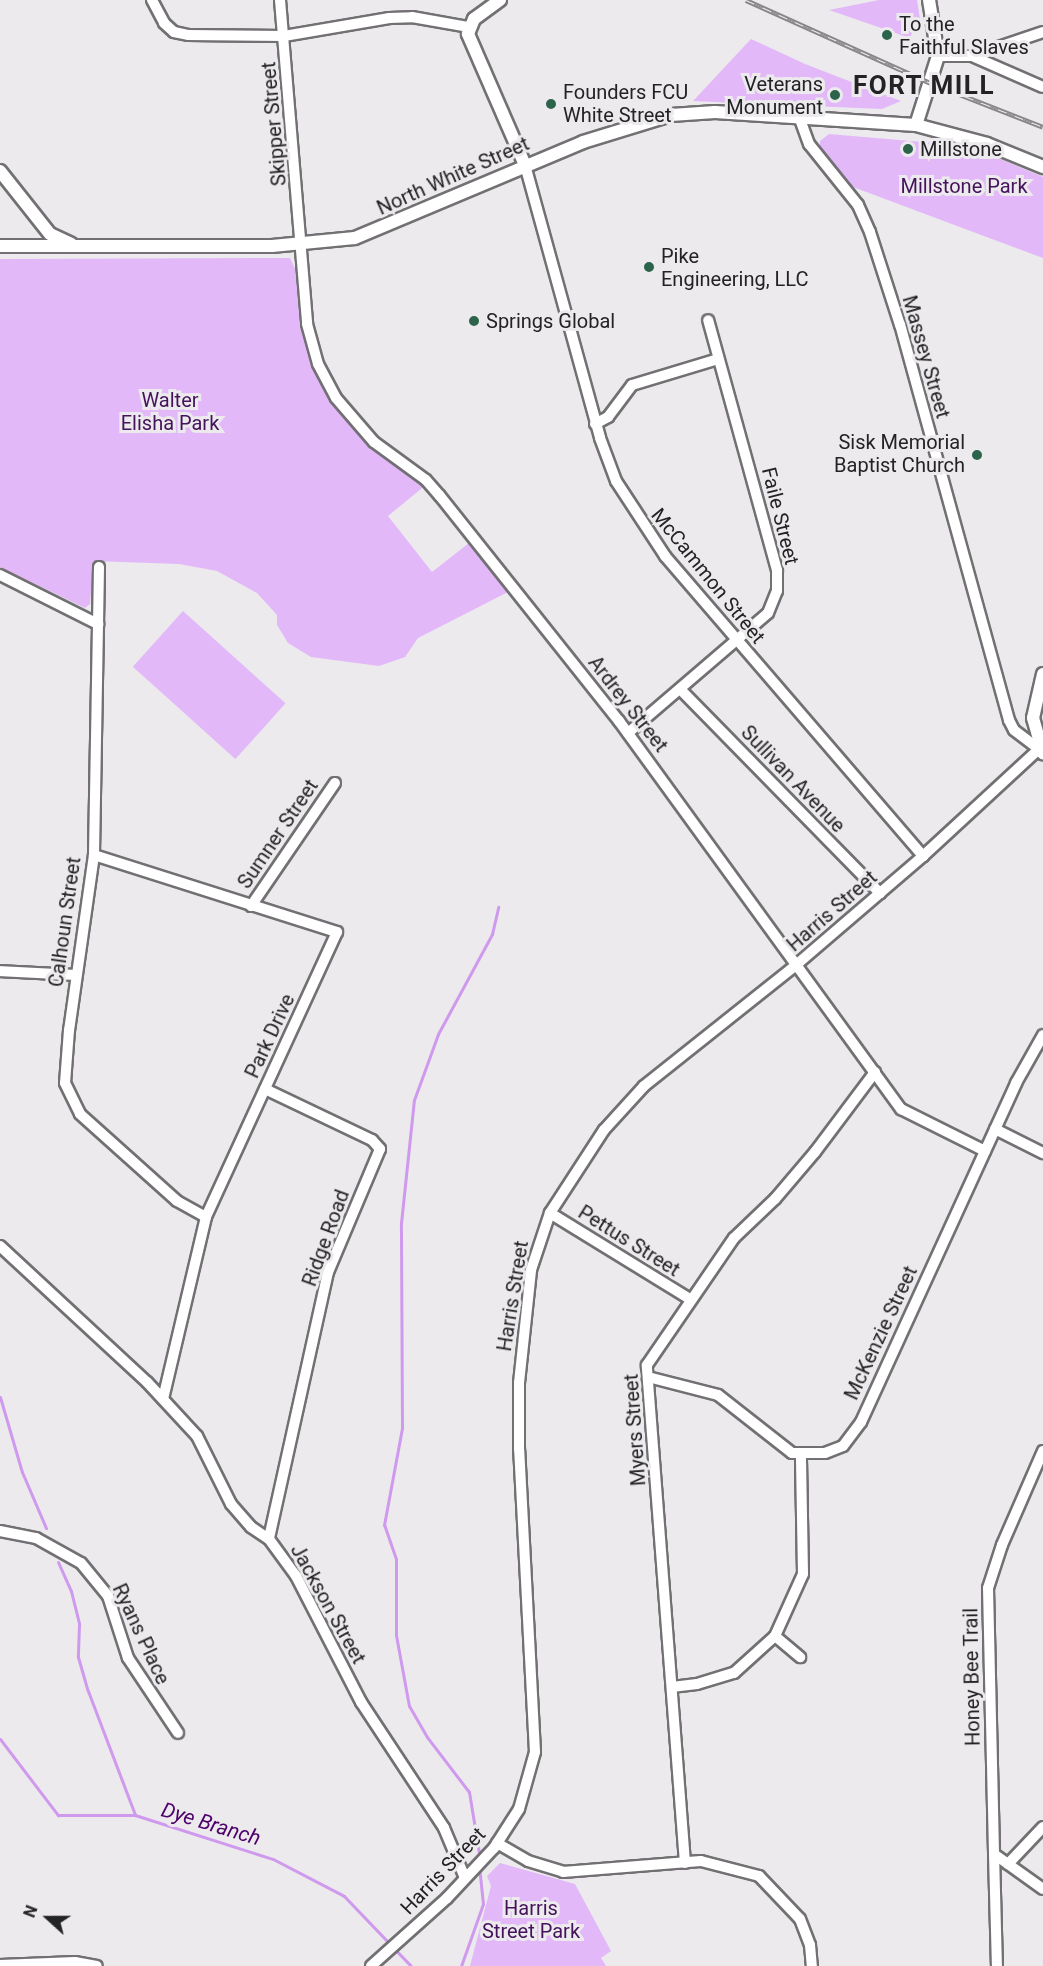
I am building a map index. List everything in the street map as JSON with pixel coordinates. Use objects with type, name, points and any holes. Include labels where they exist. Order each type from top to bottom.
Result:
[{"type":"main road","points":[[501,0],[474,19],[469,27],[470,42],[525,165]]},
{"type":"main road","points":[[916,125],[938,56],[929,0]]},
{"type":"main road","name":"North White Street","points":[[0,246],[302,245],[348,240],[381,230],[525,165],[632,124],[671,115],[715,112],[916,125],[987,144],[1043,167]]},
{"type":"main road","points":[[0,171],[50,234],[75,246]]},
{"type":"main road","points":[[1041,752],[1033,718],[1043,674]]},
{"type":"street","points":[[152,0],[164,24],[174,32],[284,36],[388,18],[412,17],[469,27]]},
{"type":"street","name":"Skipper Street","points":[[280,0],[302,245]]},
{"type":"street","points":[[938,56],[972,56],[1043,32]]},
{"type":"street","points":[[972,56],[1043,87]]},
{"type":"street","name":"Massey Street","points":[[800,119],[809,144],[858,205],[870,232],[900,325],[1009,720],[1014,730],[1041,752]]},
{"type":"street","name":"McCammon Street","points":[[525,165],[595,424],[616,481],[641,523],[737,642],[923,856]]},
{"type":"street","name":"Ardrey Street","points":[[302,245],[307,324],[318,364],[336,398],[374,442],[426,480],[440,496],[628,733],[901,1109],[985,1151]]},
{"type":"street","name":"Faile Street","points":[[628,733],[737,642],[768,613],[777,591],[777,570],[708,320]]},
{"type":"street","points":[[595,424],[608,417],[632,385],[718,358]]},
{"type":"street","name":"Calhoun Street","points":[[99,567],[94,855],[65,1062],[70,1099],[80,1114],[177,1201],[206,1217]]},
{"type":"street","points":[[0,575],[98,624]]},
{"type":"street","name":"Sullivan Avenue","points":[[680,689],[880,893]]},
{"type":"street","name":"Harris Street","points":[[371,1966],[465,1878],[497,1843],[519,1809],[535,1752],[519,1449],[519,1383],[531,1270],[550,1214],[604,1130],[644,1086],[796,965],[1041,752]]},
{"type":"street","name":"Sumner Street","points":[[251,906],[335,783]]},
{"type":"street","name":"Park Drive","points":[[94,855],[337,933],[206,1217],[163,1399]]},
{"type":"street","points":[[0,971],[76,975]]},
{"type":"street","name":"McKenzie Street","points":[[801,1454],[825,1453],[843,1446],[861,1422],[995,1129],[1043,1035]]},
{"type":"street","name":"Myers Street","points":[[685,1863],[647,1365],[690,1299],[734,1238],[775,1199],[815,1152],[875,1072]]},
{"type":"street","name":"Ridge Road","points":[[265,1089],[372,1140],[380,1149],[328,1272],[269,1539]]},
{"type":"street","points":[[995,1129],[1043,1153]]},
{"type":"street","name":"Pettus Street","points":[[550,1214],[690,1299]]},
{"type":"street","name":"Jackson Street","points":[[0,1246],[163,1399],[197,1436],[231,1504],[251,1527],[269,1539],[296,1576],[366,1711],[444,1828],[465,1878]]},
{"type":"street","points":[[648,1377],[718,1395],[792,1453],[801,1454],[803,1574],[775,1636],[734,1673],[697,1684],[672,1687]]},
{"type":"street","name":"Honey Bee Trail","points":[[997,1966],[988,1588],[1002,1545],[1043,1451]]},
{"type":"street","name":"Ryans Place","points":[[0,1531],[36,1538],[81,1563],[108,1596],[128,1658],[149,1694],[178,1733]]},
{"type":"street","points":[[775,1636],[800,1657]]},
{"type":"street","points":[[1008,1864],[1043,1827]]},
{"type":"street","points":[[497,1843],[528,1861],[563,1872],[701,1861],[759,1876],[800,1919],[810,1945],[812,1966]]},
{"type":"street","points":[[994,1854],[1043,1889]]},
{"type":"street","points":[[0,1965],[97,1966]]},
{"type":"green space","points":[[879,0],[917,0],[921,26],[915,25],[910,38],[829,10]]},
{"type":"green space","points":[[751,39],[805,64],[901,101],[882,109],[693,101]]},
{"type":"green space","name":"Millstone Park","points":[[829,134],[969,146],[1043,177],[1043,258],[853,187],[820,149],[820,141]]},
{"type":"green space","name":"Walter Elisha Park","points":[[290,258],[302,284],[310,348],[361,431],[427,484],[388,516],[432,572],[469,543],[510,591],[418,638],[405,657],[379,666],[311,657],[288,643],[277,625],[277,615],[257,593],[217,571],[179,564],[93,561],[90,604],[85,608],[0,567],[0,259]]},
{"type":"green space","points":[[183,611],[286,703],[235,759],[133,667]]},
{"type":"green space","name":"Harris Street Park","points":[[500,1863],[575,1884],[611,1951],[601,1958],[606,1966],[470,1966],[491,1886],[487,1876]]},
{"type":"waterway","points":[[479,1853],[469,1792],[427,1737],[409,1706],[396,1635],[396,1559],[384,1525],[402,1428],[401,1223],[414,1100],[438,1034],[492,934],[498,907]]},
{"type":"waterway","points":[[0,1397],[22,1472],[46,1528]]},
{"type":"waterway","points":[[58,1562],[71,1591],[79,1624],[78,1657],[88,1691],[135,1815]]},
{"type":"waterway","name":"Dye Branch","points":[[0,1739],[58,1815],[135,1815],[273,1859],[344,1896],[411,1966]]},
{"type":"waterway","points":[[461,1966],[483,1904],[480,1873]]},
{"type":"railway","points":[[746,0],[931,83],[1043,127]]},
{"type":"place","name":"To the Faithful Slaves","points":[[887,35]]},
{"type":"place","name":"Veterans Monument","points":[[835,95]]},
{"type":"place","name":"Founders FCU White Street","points":[[551,104]]},
{"type":"place","name":"Millstone","points":[[908,149]]},
{"type":"place","name":"Pike Engineering, LLC","points":[[649,267]]},
{"type":"place","name":"Springs Global","points":[[474,321]]},
{"type":"place","name":"Sisk Memorial Baptist Church","points":[[977,455]]},
{"type":"district","name":"FORT MILL","points":[[924,86]]}]
